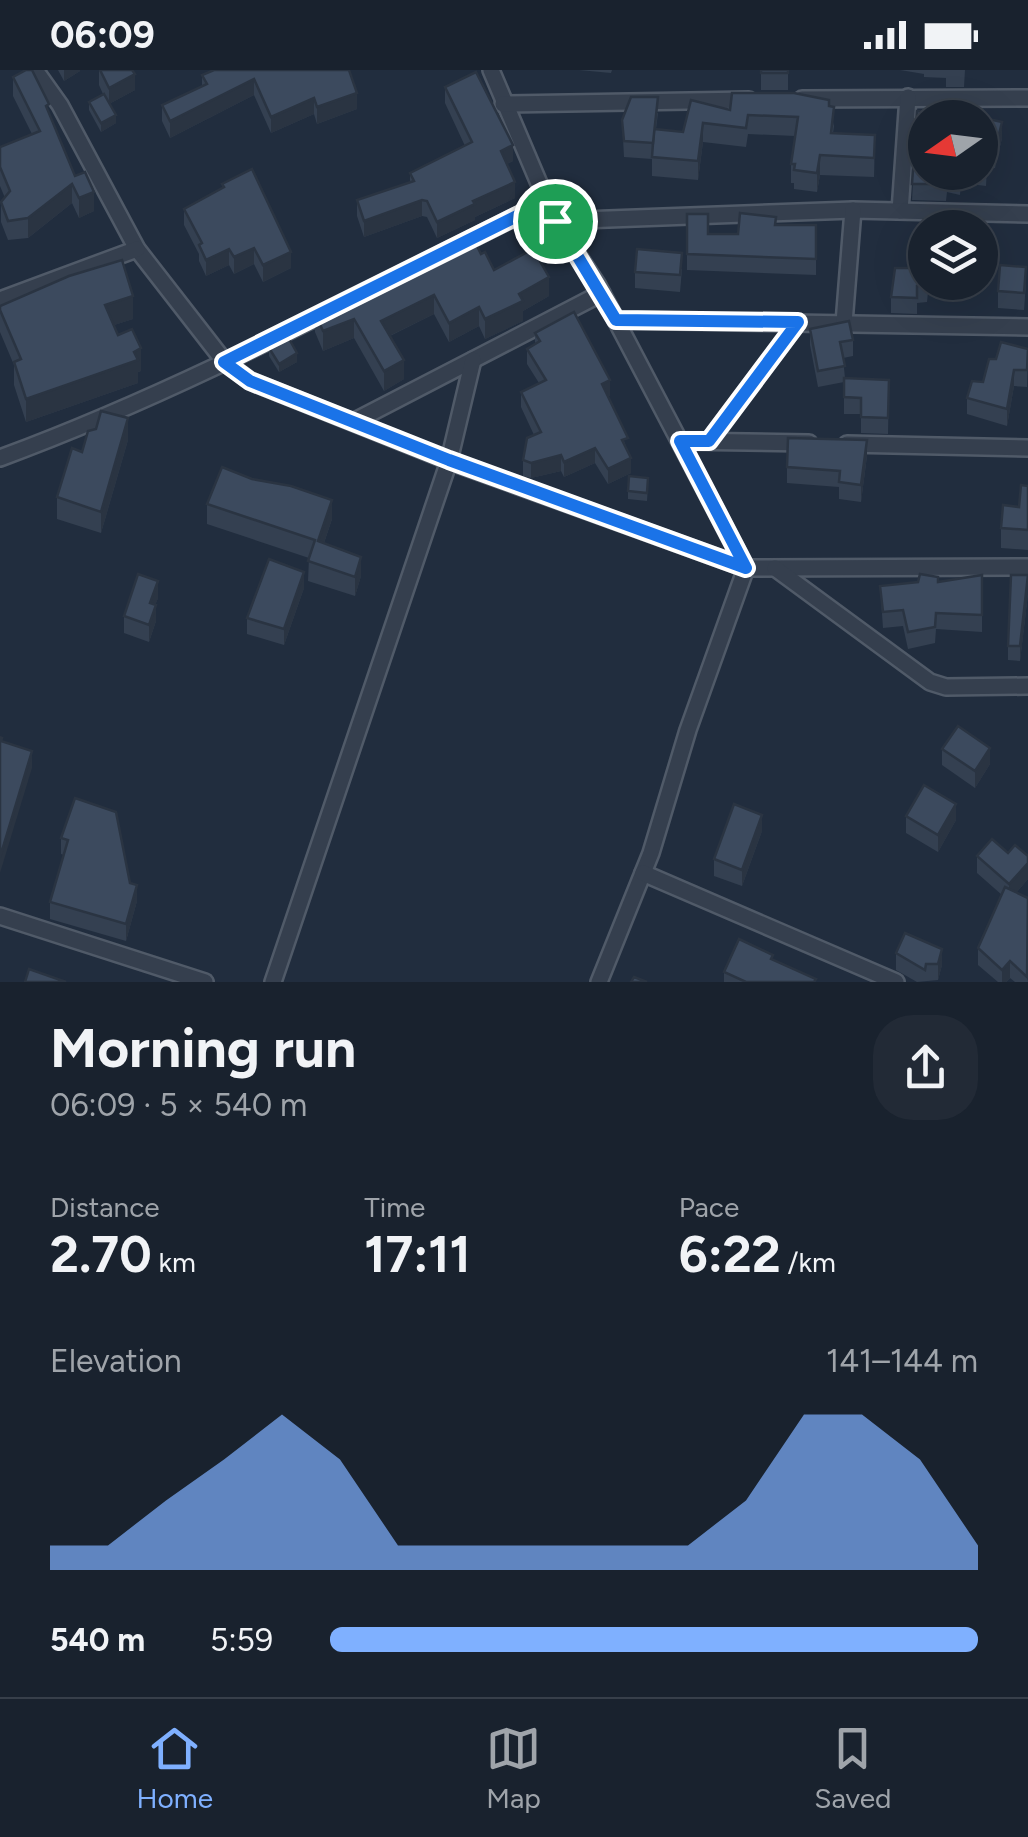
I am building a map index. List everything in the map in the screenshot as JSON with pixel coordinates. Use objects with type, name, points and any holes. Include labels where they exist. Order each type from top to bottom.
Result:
[{"type":"street","points":[[34,70],[60,105],[138,248],[224,362],[250,381],[449,460],[746,568],[1028,567]]},
{"type":"street","points":[[491,70],[545,202],[602,293],[746,568],[688,730],[643,873],[600,982]]},
{"type":"street","points":[[900,211],[908,97]]},
{"type":"street","points":[[793,99],[1028,98]]},
{"type":"street","points":[[503,104],[774,99]]},
{"type":"street","points":[[0,458],[67,433],[224,362],[545,202]]},
{"type":"street","points":[[844,323],[853,210]]},
{"type":"street","points":[[555,221],[853,210],[1028,214]]},
{"type":"street","points":[[0,300],[138,248]]},
{"type":"street","points":[[353,422],[602,293]]},
{"type":"street","points":[[616,320],[1028,327]]},
{"type":"street","points":[[709,441],[798,322]]},
{"type":"street","points":[[273,982],[449,460],[473,360]]},
{"type":"street","points":[[680,441],[1028,448]]},
{"type":"street","points":[[775,568],[930,682],[946,688],[1028,686]]},
{"type":"street","points":[[643,873],[890,981]]},
{"type":"street","points":[[0,916],[205,982]]},
{"type":"building","points":[[32,70],[49,104],[46,106],[75,176],[85,172],[94,192],[79,198],[72,184],[28,218],[8,221],[1,202],[10,191],[0,167],[0,147],[40,131],[13,77]]},
{"type":"building","points":[[100,70],[132,70],[135,74],[109,88]]},
{"type":"building","points":[[214,70],[349,70],[357,93],[317,107],[314,98],[271,117],[254,79],[170,121],[162,105],[207,84],[202,75]]},
{"type":"building","points":[[788,70],[788,73],[761,73]]},
{"type":"building","points":[[476,72],[513,145],[501,151],[515,182],[437,222],[427,201],[422,200],[364,221],[357,200],[414,181],[410,173],[472,142],[445,87]]},
{"type":"building","points":[[732,93],[794,93],[829,100],[829,106],[834,107],[831,133],[875,135],[874,158],[820,155],[817,173],[794,170],[795,164],[791,164],[798,117],[748,115],[746,128],[703,123],[698,161],[652,157],[654,129],[683,132],[691,100],[730,110]]},
{"type":"building","points":[[104,94],[116,115],[101,123],[89,102]]},
{"type":"building","points":[[631,97],[658,97],[653,143],[624,141],[622,120]]},
{"type":"building","points":[[252,169],[291,252],[263,265],[254,248],[234,257],[229,249],[206,260],[199,245],[202,243],[184,209]]},
{"type":"building","points":[[740,213],[776,217],[775,225],[816,225],[816,259],[687,254],[687,214],[708,214],[708,234],[738,234]]},
{"type":"building","points":[[475,242],[494,270],[533,249],[549,277],[519,294],[523,301],[485,319],[479,307],[449,323],[434,295],[381,321],[404,360],[384,371],[354,319],[323,331],[315,313],[363,288],[368,298],[416,273],[411,263],[445,246],[450,255]]},
{"type":"building","points":[[637,249],[682,253],[680,275],[635,272]]},
{"type":"building","points":[[122,260],[133,296],[105,305],[118,335],[132,329],[141,348],[134,352],[138,360],[26,399],[14,362],[21,359],[0,306],[69,276]]},
{"type":"building","points":[[1000,265],[1026,267],[1024,293],[998,291]]},
{"type":"building","points":[[895,268],[908,268],[908,298],[891,297]]},
{"type":"building","points":[[574,312],[610,380],[602,384],[628,438],[622,440],[631,458],[608,469],[595,448],[564,462],[561,455],[531,463],[523,460],[527,438],[541,432],[521,392],[546,380],[527,349],[540,341],[535,333]]},
{"type":"building","points":[[849,321],[853,340],[840,342],[845,366],[818,371],[810,329]]},
{"type":"building","points":[[288,337],[297,353],[279,364],[269,348]]},
{"type":"building","points":[[1001,342],[1028,349],[1027,370],[1014,370],[1007,409],[967,398],[972,381],[983,382],[989,359],[996,359]]},
{"type":"building","points":[[844,378],[889,380],[888,418],[861,417],[861,398],[844,397]]},
{"type":"building","points":[[101,411],[128,418],[101,512],[57,497],[72,448],[82,452],[88,431],[96,429]]},
{"type":"building","points":[[788,438],[867,440],[861,485],[839,482],[840,471],[787,467]]},
{"type":"building","points":[[222,467],[332,500],[318,541],[361,557],[355,577],[308,561],[315,540],[207,504]]},
{"type":"building","points":[[629,476],[648,478],[647,493],[628,491]]},
{"type":"building","points":[[1021,485],[1028,486],[1028,530],[1001,528],[1003,505],[1019,507]]},
{"type":"building","points":[[269,559],[304,572],[284,629],[247,618]]},
{"type":"building","points":[[138,574],[158,581],[150,603],[156,605],[149,625],[124,616]]},
{"type":"building","points":[[920,574],[938,577],[938,582],[982,575],[982,615],[936,613],[935,627],[908,632],[903,610],[883,612],[880,586],[918,582]]},
{"type":"building","points":[[1011,575],[1028,575],[1020,646],[1008,646]]},
{"type":"building","points":[[958,726],[990,748],[975,771],[942,749]]},
{"type":"building","points":[[0,737],[1,741],[32,751],[0,857]]},
{"type":"building","points":[[924,785],[956,804],[938,835],[906,816]]},
{"type":"building","points":[[75,798],[116,812],[130,883],[137,885],[126,924],[50,902],[68,840],[61,838]]},
{"type":"building","points":[[734,804],[762,815],[742,870],[714,859]]},
{"type":"building","points":[[992,839],[1008,853],[1015,845],[1028,856],[1028,863],[1009,884],[977,856]]},
{"type":"building","points":[[1005,887],[1028,898],[1027,977],[1010,961],[1002,970],[978,948]]},
{"type":"building","points":[[905,933],[942,949],[938,964],[926,964],[925,970],[896,953]]},
{"type":"building","points":[[739,939],[816,979],[746,982],[724,972]]},
{"type":"building","points":[[29,969],[66,982],[25,982]]},
{"type":"route","points":[[545,202],[555,221],[616,320],[798,322],[709,441],[680,441],[746,568],[449,460],[250,381],[224,362],[545,202]]}]
